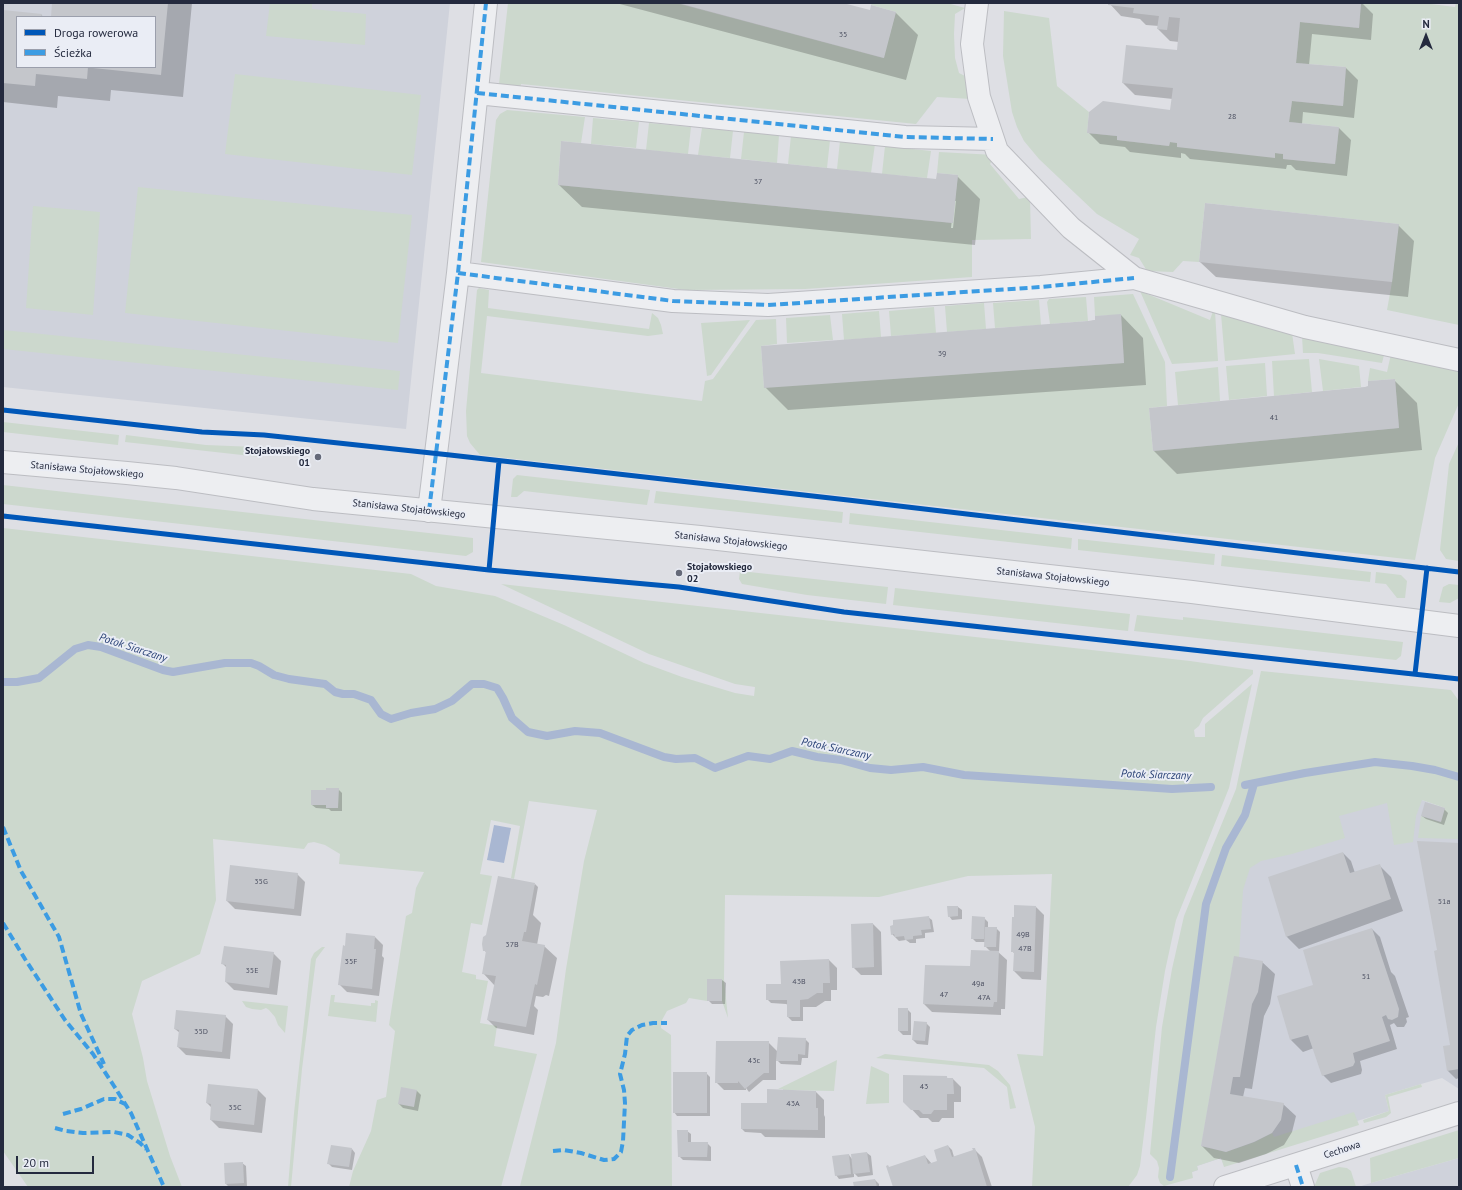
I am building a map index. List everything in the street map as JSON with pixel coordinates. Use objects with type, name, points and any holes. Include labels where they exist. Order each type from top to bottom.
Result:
[{"type":"street","points":[[430,511],[458,273],[486,3]]},
{"type":"street","points":[[977,3],[972,44],[980,98],[997,151],[1071,228],[1134,278]]},
{"type":"street","points":[[477,93],[905,137],[993,139]]},
{"type":"street","points":[[458,273],[673,301],[768,305],[1034,288],[1134,278],[1305,326],[1459,360]]},
{"type":"street","name":"Stanisława Stojałowskiego","points":[[3,462],[148,475],[287,496],[708,538],[1184,591],[1459,626]]},
{"type":"street","name":"Cechowa","points":[[1225,1187],[1459,1113]]},
{"type":"street","points":[[1296,1165],[1303,1187]]},
{"type":"shaded area","points":[[3,3],[450,3],[406,429],[3,387]]},
{"type":"shaded area","points":[[270,3],[312,3],[312,9],[366,14],[365,45],[266,36]]},
{"type":"shaded area","points":[[508,3],[676,3],[883,58],[896,12],[871,5],[872,3],[947,3],[965,8],[955,14],[955,58],[959,73],[969,78],[971,99],[937,97],[916,124],[521,84],[520,91],[507,90],[499,84]]},
{"type":"shaded area","points":[[1361,3],[1423,3],[1455,7],[1456,3],[1459,3],[1459,325],[1387,310],[1392,282],[1398,224],[1205,203],[1199,262],[1183,261],[1173,272],[1147,271],[1139,258],[1130,255],[1139,239],[1097,214],[1039,159],[1024,141],[1017,127],[1012,112],[1003,56],[1004,11],[1049,18],[1057,86],[1089,112],[1087,133],[1117,136],[1117,140],[1169,146],[1170,142],[1275,157],[1275,153],[1283,154],[1283,159],[1335,164],[1339,127],[1289,122],[1292,101],[1343,106],[1346,67],[1296,63],[1300,22],[1359,28]]},
{"type":"shaded area","points":[[235,74],[421,95],[412,175],[225,154]]},
{"type":"shaded area","points":[[507,110],[585,117],[581,143],[561,141],[558,185],[952,223],[958,175],[937,173],[939,152],[995,155],[990,164],[1019,199],[1028,197],[1030,199],[1031,239],[972,240],[972,277],[805,289],[686,290],[481,262],[496,120],[500,114]]},
{"type":"shaded area","points":[[593,118],[639,122],[636,148],[591,144]]},
{"type":"shaded area","points":[[649,123],[691,127],[688,154],[646,150]]},
{"type":"shaded area","points":[[702,128],[733,131],[730,158],[698,155]]},
{"type":"shaded area","points":[[744,132],[779,135],[777,163],[741,159]]},
{"type":"shaded area","points":[[791,136],[830,140],[827,168],[788,164]]},
{"type":"shaded area","points":[[840,141],[875,144],[871,173],[837,169]]},
{"type":"shaded area","points":[[885,146],[931,151],[927,178],[882,174]]},
{"type":"shaded area","points":[[138,187],[412,215],[398,343],[125,313]]},
{"type":"shaded area","points":[[33,206],[100,212],[93,315],[26,308]]},
{"type":"shaded area","points":[[479,288],[489,290],[488,308],[649,329],[652,313],[658,318],[663,334],[648,336],[487,316],[481,373],[702,401],[705,381],[713,379],[756,320],[776,319],[777,344],[761,346],[764,387],[1124,363],[1121,315],[1095,316],[1094,297],[1133,294],[1165,362],[1167,406],[1149,408],[1153,451],[1399,428],[1395,379],[1368,381],[1370,368],[1387,372],[1391,354],[1459,370],[1459,403],[1435,458],[1415,560],[480,455],[470,443],[467,436],[466,411],[477,290]]},
{"type":"shaded area","points":[[1140,291],[1210,320],[1213,311],[1215,311],[1218,361],[1172,364]]},
{"type":"shaded area","points":[[1086,297],[1088,321],[1050,324],[1047,302],[1049,299]]},
{"type":"shaded area","points":[[1039,300],[1041,325],[995,328],[993,303]]},
{"type":"shaded area","points":[[984,303],[986,329],[947,332],[945,306]]},
{"type":"shaded area","points":[[934,307],[936,333],[891,336],[889,311]]},
{"type":"shaded area","points":[[879,311],[881,337],[844,340],[842,314]]},
{"type":"shaded area","points":[[1221,314],[1292,333],[1295,354],[1225,361]]},
{"type":"shaded area","points":[[830,315],[833,340],[787,343],[786,318]]},
{"type":"shaded area","points":[[750,320],[711,375],[707,376],[701,323]]},
{"type":"shaded area","points":[[3,330],[400,371],[398,390],[3,349]]},
{"type":"shaded area","points":[[1302,336],[1385,351],[1382,363],[1318,353],[1303,353]]},
{"type":"shaded area","points":[[1309,359],[1312,392],[1274,396],[1272,361]]},
{"type":"shaded area","points":[[1319,359],[1359,366],[1361,387],[1323,391]]},
{"type":"shaded area","points":[[1265,363],[1267,396],[1229,400],[1226,366]]},
{"type":"shaded area","points":[[1218,367],[1220,401],[1178,405],[1175,372]]},
{"type":"shaded area","points":[[3,422],[119,435],[118,445],[3,432]]},
{"type":"shaded area","points":[[126,435],[206,445],[255,447],[261,453],[260,457],[125,442]]},
{"type":"shaded area","points":[[1459,442],[1459,561],[1446,559],[1440,550],[1449,464]]},
{"type":"shaded area","points":[[517,475],[650,490],[647,505],[524,491],[517,497],[511,497],[513,479]]},
{"type":"shaded area","points":[[3,485],[473,538],[473,552],[466,556],[3,504]]},
{"type":"shaded area","points":[[656,491],[843,512],[842,523],[654,503]]},
{"type":"shaded area","points":[[850,513],[1072,538],[1071,549],[849,524]]},
{"type":"shaded area","points":[[3,528],[411,574],[436,586],[495,596],[564,625],[644,663],[682,677],[735,693],[754,696],[755,687],[735,684],[649,654],[501,584],[1190,661],[1253,670],[1253,674],[1203,718],[1199,726],[1194,730],[1195,737],[1205,737],[1205,724],[1252,684],[1229,788],[1176,920],[1165,971],[1156,1027],[1140,1166],[1137,1175],[1128,1187],[1032,1187],[1035,1127],[1017,1054],[1043,1056],[1052,874],[968,876],[879,897],[725,895],[724,979],[728,1018],[722,1001],[707,1001],[689,998],[686,1003],[667,1011],[662,1020],[661,1028],[671,1035],[672,1187],[520,1186],[556,1043],[566,969],[584,861],[597,810],[529,801],[514,879],[511,878],[520,826],[491,820],[480,874],[492,876],[482,925],[471,923],[462,972],[476,975],[476,979],[488,981],[480,1023],[497,1026],[494,1046],[537,1054],[501,1187],[349,1187],[353,1171],[371,1131],[377,1100],[386,1097],[395,1031],[389,1025],[406,916],[412,913],[416,888],[424,872],[339,864],[340,854],[325,845],[314,842],[308,843],[304,849],[213,839],[216,900],[200,954],[142,981],[132,1014],[147,1081],[170,1156],[182,1187],[28,1187],[3,1151]]},
{"type":"shaded area","points":[[1078,539],[1215,554],[1214,565],[1078,550]]},
{"type":"shaded area","points":[[1222,555],[1371,572],[1370,582],[1221,566]]},
{"type":"shaded area","points":[[740,571],[888,587],[886,604],[807,595],[742,584],[739,579]]},
{"type":"shaded area","points":[[1376,572],[1401,575],[1407,581],[1405,598],[1397,598],[1386,584],[1375,583]]},
{"type":"shaded area","points":[[1449,584],[1459,585],[1459,598],[1450,603],[1439,602],[1443,587]]},
{"type":"shaded area","points":[[895,588],[1130,614],[1128,631],[893,605]]},
{"type":"shaded area","points":[[1137,615],[1183,620],[1183,617],[1403,642],[1401,656],[1396,660],[1134,631]]},
{"type":"shaded area","points":[[1261,671],[1451,690],[1459,701],[1459,839],[1418,838],[1421,816],[1440,822],[1445,808],[1422,800],[1416,816],[1413,842],[1394,845],[1387,803],[1339,816],[1345,838],[1292,854],[1261,861],[1250,868],[1243,890],[1239,957],[1234,957],[1201,1146],[1226,1152],[1255,1142],[1272,1133],[1274,1137],[1354,1112],[1359,1125],[1224,1167],[1221,1158],[1197,1166],[1198,1170],[1192,1172],[1193,1178],[1164,1186],[1160,1183],[1158,1177],[1159,1168],[1157,1161],[1150,1154],[1162,1027],[1172,969],[1184,916],[1236,789]]},
{"type":"shaded area","points":[[1386,795],[1422,800],[1459,813],[1459,1089],[1442,1078],[1385,1095],[1389,1111],[1223,1163],[1221,1158],[1197,1166],[1198,1170],[1192,1172],[1248,834]]},
{"type":"shaded area","points":[[322,947],[325,947],[316,959],[302,1069],[291,1187],[288,1187],[294,1113],[311,959],[314,953]]},
{"type":"shaded area","points":[[331,995],[335,995],[334,1002],[371,1006],[371,1003],[375,1003],[375,1000],[378,1001],[376,1022],[328,1016]]},
{"type":"shaded area","points":[[242,1001],[288,1006],[285,1033],[269,1010],[266,1008],[261,1010],[246,1007]]},
{"type":"shaded area","points":[[885,1054],[989,1065],[998,1071],[1010,1085],[1016,1108],[1010,1109],[1007,1087],[984,1068],[876,1058]]},
{"type":"shaded area","points":[[837,1060],[834,1091],[778,1089]]},
{"type":"shaded area","points":[[871,1066],[889,1074],[889,1103],[866,1104]]},
{"type":"shaded area","points":[[1421,1084],[1422,1087],[1388,1097],[1391,1113],[1386,1117],[1364,1123],[1363,1120],[1389,1111],[1385,1095]]},
{"type":"shaded area","points":[[1459,1130],[1459,1158],[1371,1183],[1370,1158]]},
{"type":"shaded area","points":[[1459,1158],[1459,1187],[1359,1187],[1364,1185]]},
{"type":"shaded area","points":[[1339,1167],[1347,1168],[1351,1171],[1356,1187],[1314,1187],[1320,1173]]},
{"type":"water","points":[[494,825],[511,828],[504,863],[487,860]]},
{"type":"building","points":[[52,3],[168,3],[161,75],[93,68],[156,68],[156,16],[51,16]]},
{"type":"building","points":[[678,3],[843,3],[870,10],[871,5],[896,12],[884,58]]},
{"type":"building","points":[[1108,3],[1361,3],[1359,28],[1300,22],[1296,63],[1346,67],[1343,106],[1292,101],[1289,122],[1339,127],[1335,164],[1283,159],[1283,154],[1275,153],[1275,158],[1177,147],[1177,143],[1170,142],[1169,146],[1117,140],[1117,136],[1087,133],[1089,112],[1103,101],[1170,110],[1173,88],[1122,83],[1126,45],[1177,50],[1180,18],[1169,17],[1167,30],[1157,29],[1159,16],[1133,13],[1134,8],[1108,5]]},
{"type":"building","points":[[3,10],[42,14],[41,16],[16,16],[16,68],[88,68],[87,79],[36,74],[35,86],[3,83]]},
{"type":"building","points":[[561,141],[936,179],[937,173],[958,175],[953,223],[558,185]]},
{"type":"building","points":[[1205,203],[1399,224],[1392,282],[1199,262]]},
{"type":"building","points":[[1121,314],[1124,363],[764,388],[761,346],[1088,321],[1095,320],[1095,316]]},
{"type":"building","points":[[1395,379],[1399,428],[1153,451],[1149,408],[1365,387],[1368,386],[1368,381]]},
{"type":"building","points":[[326,788],[339,788],[338,808],[326,808],[326,805],[311,805],[311,790],[326,790]]},
{"type":"building","points":[[1425,802],[1445,808],[1441,822],[1421,816]]},
{"type":"building","points":[[1417,841],[1459,843],[1459,1069],[1447,1071],[1443,1046],[1450,1045],[1434,951],[1437,950]]},
{"type":"building","points":[[1343,852],[1350,873],[1380,864],[1391,899],[1286,937],[1268,877]]},
{"type":"building","points":[[230,865],[298,873],[294,909],[226,901]]},
{"type":"building","points":[[498,876],[535,883],[526,932],[524,932],[522,941],[545,945],[537,985],[535,984],[526,1027],[487,1020],[496,976],[482,974],[486,951],[483,951],[482,944],[483,937],[486,935]]},
{"type":"building","points":[[1014,905],[1036,906],[1034,972],[1013,971],[1014,952],[1011,952],[1012,917],[1014,917]]},
{"type":"building","points":[[947,906],[958,906],[958,916],[948,917]]},
{"type":"building","points":[[929,916],[931,929],[921,930],[922,935],[913,936],[913,939],[905,940],[904,936],[895,937],[894,934],[891,935],[890,926],[893,925],[893,920]]},
{"type":"building","points":[[972,916],[985,917],[984,939],[971,939]]},
{"type":"building","points":[[873,923],[874,967],[852,968],[851,924]]},
{"type":"building","points":[[985,927],[997,927],[996,947],[984,947]]},
{"type":"building","points":[[1372,928],[1399,1009],[1398,1017],[1392,1020],[1388,1019],[1386,1015],[1382,1017],[1390,1041],[1353,1053],[1355,1062],[1353,1066],[1322,1076],[1308,1035],[1290,1040],[1277,996],[1313,985],[1303,950]]},
{"type":"building","points":[[346,933],[375,936],[374,949],[376,949],[372,989],[338,985]]},
{"type":"building","points":[[224,946],[274,952],[269,988],[225,982],[226,965],[221,964]]},
{"type":"building","points":[[971,950],[999,951],[997,1002],[994,1002],[993,1007],[923,1004],[925,965],[970,966]]},
{"type":"building","points":[[1234,956],[1263,961],[1258,992],[1252,1004],[1240,1077],[1233,1077],[1230,1094],[1284,1103],[1281,1120],[1272,1133],[1254,1142],[1226,1152],[1201,1146]]},
{"type":"building","points":[[829,959],[830,983],[823,983],[823,993],[817,993],[808,999],[800,1000],[800,1017],[787,1017],[787,1000],[766,1000],[766,984],[781,984],[780,961]]},
{"type":"building","points":[[707,979],[722,979],[722,1001],[707,1001]]},
{"type":"building","points":[[898,1008],[908,1008],[908,1031],[898,1031]]},
{"type":"building","points":[[176,1010],[226,1015],[222,1052],[177,1047],[179,1030],[174,1029]]},
{"type":"building","points":[[914,1021],[927,1022],[925,1041],[912,1040]]},
{"type":"building","points":[[778,1037],[806,1038],[805,1055],[798,1054],[798,1061],[776,1061]]},
{"type":"building","points":[[716,1041],[769,1041],[769,1073],[764,1073],[745,1089],[738,1081],[738,1083],[715,1083]]},
{"type":"building","points":[[673,1072],[707,1072],[707,1113],[673,1113]]},
{"type":"building","points":[[903,1075],[947,1076],[947,1078],[953,1078],[954,1094],[947,1094],[947,1110],[934,1110],[931,1114],[923,1114],[919,1110],[911,1110],[903,1102]]},
{"type":"building","points":[[208,1084],[258,1089],[254,1125],[210,1120],[211,1104],[206,1103]]},
{"type":"building","points":[[401,1087],[417,1090],[414,1107],[398,1104]]},
{"type":"building","points":[[767,1089],[816,1091],[818,1130],[741,1129],[741,1103],[767,1103]]},
{"type":"building","points":[[677,1130],[688,1130],[688,1142],[708,1142],[707,1157],[678,1157]]},
{"type":"building","points":[[331,1145],[352,1148],[349,1167],[327,1164]]},
{"type":"building","points":[[948,1145],[952,1157],[975,1148],[987,1187],[893,1187],[886,1166],[888,1165],[889,1167],[925,1155],[928,1164],[937,1161],[934,1150]]},
{"type":"building","points":[[867,1152],[870,1172],[853,1174],[851,1154]]},
{"type":"building","points":[[849,1154],[851,1174],[835,1176],[832,1156]]},
{"type":"building","points":[[243,1162],[244,1183],[225,1184],[224,1163]]},
{"type":"building","points":[[875,1179],[877,1187],[854,1187],[853,1182]]},
{"type":"waterway","name":"Potok Siarczany","points":[[3,682],[17,682],[39,678],[75,649],[88,645],[101,647],[163,670],[173,672],[225,663],[251,663],[274,675],[289,679],[325,684],[335,692],[354,694],[371,700],[381,714],[391,719],[411,713],[435,709],[452,701],[472,684],[484,684],[497,688],[512,718],[528,732],[547,736],[575,731],[600,733],[664,757],[676,759],[695,758],[715,768],[748,756],[770,759],[792,751],[817,757],[841,760],[870,768],[891,770],[923,767],[964,775],[1172,789],[1211,787]]},
{"type":"waterway","name":"Potok Siarczany","points":[[1245,785],[1305,773],[1375,762],[1435,770],[1459,777]]},
{"type":"waterway","points":[[1170,1177],[1206,904],[1226,848],[1245,815],[1254,784]]},
{"type":"marked path","points":[[429,511],[458,273],[486,3]]},
{"type":"marked path","points":[[477,93],[905,137],[993,139]]},
{"type":"marked path","points":[[458,273],[673,301],[768,305],[1041,287],[1134,278]]},
{"type":"marked path","points":[[3,827],[21,871],[59,937],[81,1014],[104,1064]]},
{"type":"marked path","points":[[3,923],[65,1020],[93,1054],[131,1113],[164,1187]]},
{"type":"marked path","points":[[553,1151],[564,1150],[581,1153],[604,1160],[614,1159],[621,1152],[625,1103],[624,1090],[620,1074],[625,1054],[627,1036],[632,1030],[642,1025],[667,1023]]},
{"type":"marked path","points":[[63,1114],[81,1109],[104,1099],[115,1099],[125,1104]]},
{"type":"marked path","points":[[55,1128],[83,1133],[114,1132],[128,1135],[146,1149]]},
{"type":"marked path","points":[[1296,1165],[1303,1187]]},
{"type":"cycle path","points":[[3,410],[202,432],[264,435],[450,455],[1459,572]]},
{"type":"cycle path","points":[[489,570],[499,461]]},
{"type":"cycle path","points":[[3,516],[489,570],[679,587],[844,612],[1459,679]]},
{"type":"cycle path","points":[[1415,674],[1427,568]]},
{"type":"place","name":"Stojałowskiego 01","points":[[318,457]]},
{"type":"place","name":"Stojałowskiego 02","points":[[679,573]]}]
